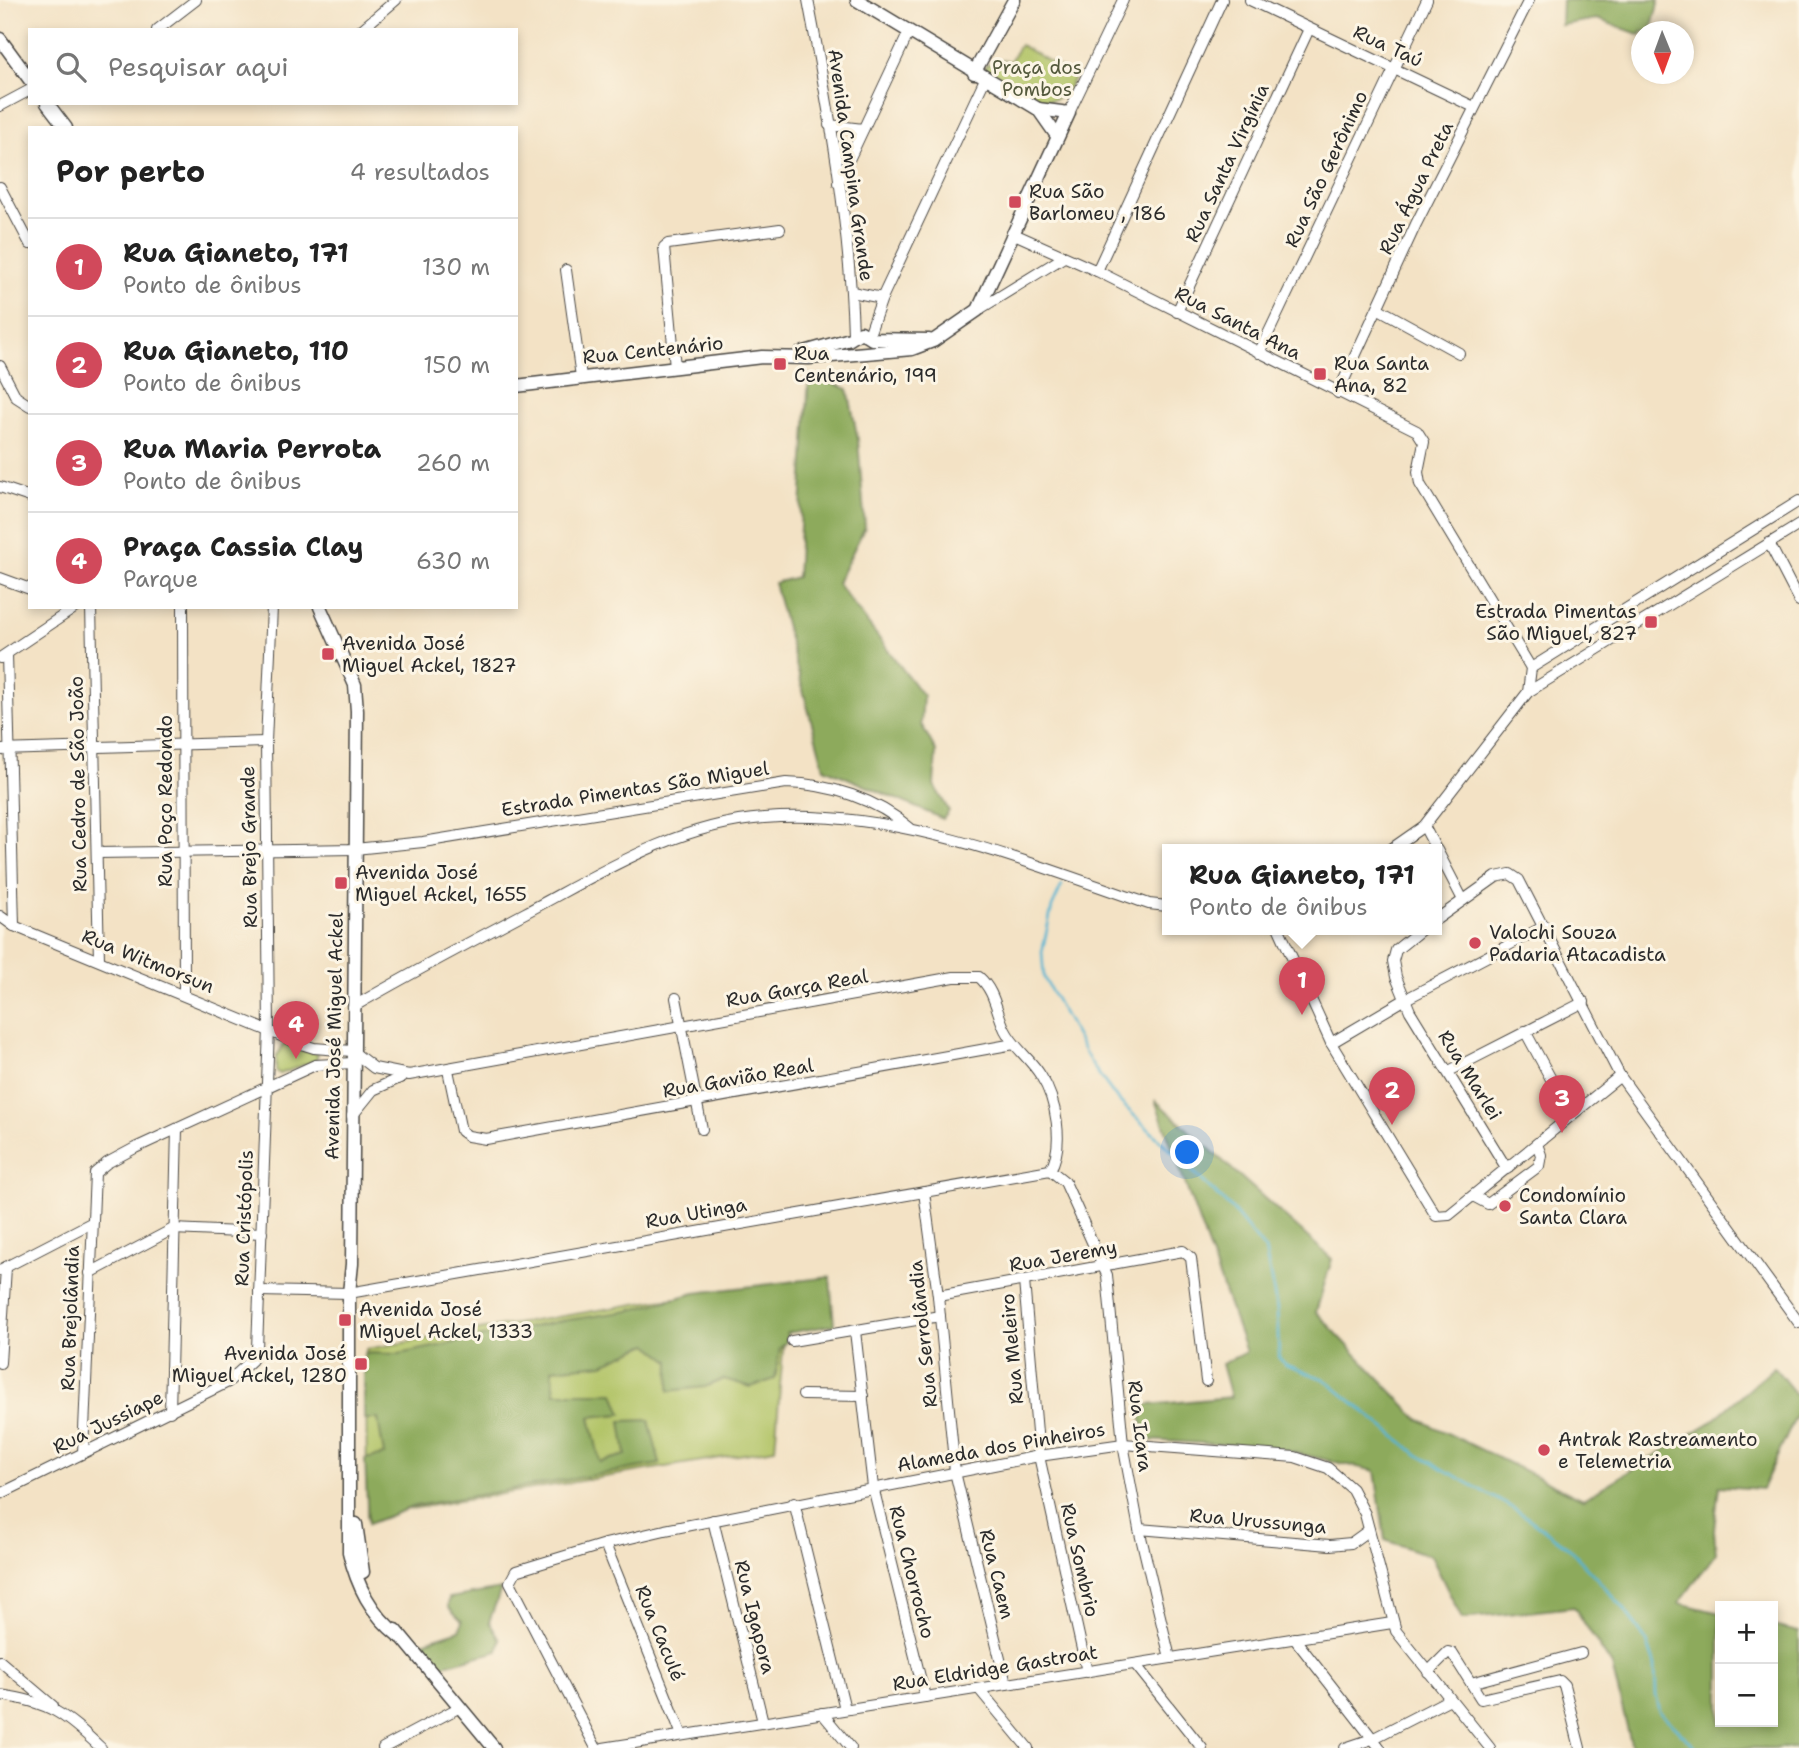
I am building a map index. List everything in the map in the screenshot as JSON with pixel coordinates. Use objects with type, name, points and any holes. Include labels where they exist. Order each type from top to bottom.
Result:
[{"type":"street","points":[[160,28],[196,0]]},
{"type":"street","points":[[363,28],[396,0]]},
{"type":"street","name":"Avenida Campina Grande","points":[[808,0],[838,183],[852,292],[851,337]]},
{"type":"street","points":[[858,0],[979,76],[1038,109],[1069,113]]},
{"type":"street","points":[[851,337],[850,347],[861,354],[872,347],[870,337],[882,298],[1014,0]]},
{"type":"street","points":[[978,310],[1057,136],[1123,0]]},
{"type":"street","points":[[1097,271],[1222,0]]},
{"type":"street","name":"Rua Taú","points":[[1250,0],[1474,107]]},
{"type":"street","name":"Rua São Gerônimo","points":[[1259,354],[1427,0]]},
{"type":"street","name":"Rua Água Preta","points":[[1338,393],[1416,224],[1530,0]]},
{"type":"street","name":"Rua Santa Virgínia","points":[[1177,312],[1309,29]]},
{"type":"street","points":[[838,183],[909,32]]},
{"type":"street","points":[[0,39],[28,77]]},
{"type":"street","points":[[2,101],[28,91]]},
{"type":"street","points":[[49,105],[64,126]]},
{"type":"street","points":[[1038,109],[1057,136]]},
{"type":"street","points":[[829,125],[863,129]]},
{"type":"street","points":[[0,187],[28,240]]},
{"type":"street","points":[[675,368],[664,247],[668,244],[780,229]]},
{"type":"street","name":"Rua Santa Ana","points":[[1013,233],[1097,271],[1421,435],[1424,442],[1418,472],[1420,484],[1531,668]]},
{"type":"street","name":"Rua Centenário","points":[[794,356],[809,358],[912,349],[933,341],[1064,257]]},
{"type":"street","points":[[566,270],[581,377]]},
{"type":"street","points":[[852,292],[882,298]]},
{"type":"street","points":[[1379,309],[1459,353]]},
{"type":"street","name":"Rua Centenário","points":[[518,386],[794,356],[861,332],[870,337],[933,341]]},
{"type":"street","points":[[0,366],[16,397],[28,405]]},
{"type":"street","points":[[0,486],[28,496]]},
{"type":"street","points":[[1528,692],[1531,668],[1799,501]]},
{"type":"street","points":[[1398,844],[1424,826],[1528,692],[1799,525]]},
{"type":"street","points":[[1769,543],[1799,601]]},
{"type":"street","points":[[0,578],[28,588]]},
{"type":"street","points":[[14,926],[4,656],[73,609]]},
{"type":"street","name":"Rua Cedro de São João","points":[[91,609],[99,960]]},
{"type":"street","name":"Rua Poço Redondo","points":[[183,609],[181,745],[184,995]]},
{"type":"street","name":"Rua Brejo Grande","points":[[266,1087],[269,1029],[266,741],[272,609]]},
{"type":"street","name":"Avenida José Miguel Ackel","points":[[321,609],[356,691],[352,1293],[358,1550],[368,1586],[399,1636],[494,1748]]},
{"type":"street","points":[[6,750],[266,741]]},
{"type":"street","name":"Estrada Pimentas São Miguel","points":[[98,853],[355,849],[423,842],[786,783],[810,783],[854,796],[895,815],[910,828]]},
{"type":"street","points":[[353,1007],[609,868],[686,835],[763,818],[800,817],[910,828],[1028,863],[1149,904],[1162,905]]},
{"type":"street","points":[[1424,826],[1433,844]]},
{"type":"street","points":[[1442,861],[1463,900]]},
{"type":"street","points":[[1442,915],[1496,877],[1510,874],[1523,884],[1620,1076],[1799,1323]]},
{"type":"street","name":"Rua Witmorsun","points":[[0,916],[14,926],[298,1043],[353,1057]]},
{"type":"street","points":[[1331,1043],[1404,1000],[1545,926]]},
{"type":"street","points":[[1282,935],[1331,1043],[1432,1213],[1441,1217],[1449,1216],[1620,1076]]},
{"type":"street","name":"Rua Marlei","points":[[1414,935],[1401,945],[1394,956],[1394,968],[1404,1000],[1507,1168]]},
{"type":"street","name":"Rua Garça Real","points":[[409,1075],[968,976],[979,977],[986,983],[1014,1044],[1041,1076],[1050,1096],[1057,1150],[1050,1170]]},
{"type":"street","points":[[354,992],[387,987]]},
{"type":"street","points":[[676,998],[702,1129]]},
{"type":"street","points":[[1449,1071],[1584,1002]]},
{"type":"street","points":[[1525,1031],[1572,1116]]},
{"type":"street","name":"Rua Gavião Real","points":[[448,1070],[457,1122],[468,1136],[486,1139],[696,1104],[1014,1044]]},
{"type":"street","points":[[321,1048],[321,1063]]},
{"type":"street","points":[[170,1412],[177,1129],[321,1063],[353,1057],[374,1069],[409,1075]]},
{"type":"street","points":[[352,1116],[380,1085],[409,1075]]},
{"type":"street","name":"Rua Cristópolis","points":[[257,1349],[266,1087]]},
{"type":"street","name":"Rua Brejolândia","points":[[83,1453],[92,1184],[95,1173],[107,1163],[177,1129]]},
{"type":"street","points":[[1473,1196],[1489,1204],[1505,1194],[1539,1166],[1537,1144]]},
{"type":"street","name":"Rua Utinga","points":[[259,1291],[352,1293],[1050,1170]]},
{"type":"street","name":"Rua Icara","points":[[1050,1170],[1065,1182],[1105,1266],[1111,1297],[1123,1444],[1139,1529],[1170,1658]]},
{"type":"street","name":"Rua Serrolândia","points":[[924,1192],[938,1296],[955,1472]]},
{"type":"street","points":[[0,1363],[3,1268],[91,1223]]},
{"type":"street","points":[[90,1273],[173,1229],[262,1233]]},
{"type":"street","name":"Rua Jeremy","points":[[938,1296],[1183,1251],[1191,1258],[1206,1381]]},
{"type":"street","name":"Rua Meleiro","points":[[1024,1281],[1039,1456]]},
{"type":"street","points":[[792,1341],[940,1316]]},
{"type":"street","name":"Rua Chorrocho","points":[[855,1331],[873,1488],[925,1697]]},
{"type":"street","name":"Rua Jussiape","points":[[0,1494],[170,1412],[235,1377],[252,1360],[257,1349]]},
{"type":"street","points":[[803,1395],[863,1396]]},
{"type":"street","name":"Alameda dos Pinheiros","points":[[596,1748],[510,1582],[516,1572],[605,1544],[794,1502],[1039,1456],[1123,1444],[1276,1455],[1314,1462],[1328,1468],[1352,1489],[1370,1530],[1392,1623]]},
{"type":"street","name":"Rua Sombrio","points":[[1039,1456],[1087,1672]]},
{"type":"street","name":"Rua Caem","points":[[955,1472],[1006,1684]]},
{"type":"street","points":[[794,1502],[845,1709]]},
{"type":"street","name":"Rua Igapora","points":[[713,1520],[763,1722]]},
{"type":"street","name":"Rua Urussunga","points":[[1139,1529],[1330,1545],[1351,1543],[1370,1530]]},
{"type":"street","name":"Rua Caculé","points":[[605,1544],[682,1735]]},
{"type":"street","points":[[1392,1623],[1427,1672],[1490,1748]]},
{"type":"street","name":"Rua Eldridge Gastroat","points":[[603,1748],[1392,1623]]},
{"type":"street","points":[[1294,1638],[1380,1748]]},
{"type":"street","points":[[1427,1672],[1448,1652],[1452,1653],[1477,1695],[1486,1699],[1560,1681],[1564,1685],[1580,1748]]},
{"type":"street","points":[[1471,1683],[1581,1653]]},
{"type":"street","points":[[0,1661],[101,1748]]},
{"type":"street","points":[[1135,1664],[1202,1748]]},
{"type":"street","points":[[18,1698],[26,1689],[26,1682]]},
{"type":"street","points":[[979,1689],[1028,1748]]},
{"type":"street","points":[[0,1695],[55,1708]]},
{"type":"street","points":[[1345,1748],[1372,1739],[1450,1699]]},
{"type":"street","points":[[383,1748],[460,1707]]},
{"type":"street","points":[[822,1713],[851,1748]]},
{"type":"street","points":[[658,1739],[666,1748]]},
{"type":"green space","points":[[1562,0],[1659,0],[1654,21],[1631,21],[1631,31],[1597,19],[1561,25]]},
{"type":"green space","name":"Praça dos Pombos","points":[[1020,45],[1075,76],[1066,91],[1056,99],[1044,101],[1032,98],[984,69],[986,65],[1000,60],[1010,61]]},
{"type":"green space","points":[[809,375],[848,389],[858,440],[865,527],[837,583],[923,696],[921,724],[936,751],[934,785],[949,811],[943,819],[824,768],[774,583],[797,577]]},
{"type":"green space","points":[[284,1044],[318,1054],[316,1060],[280,1074],[276,1071],[276,1057]]},
{"type":"green space","points":[[1155,1100],[1332,1259],[1316,1312],[1418,1419],[1583,1499],[1711,1422],[1774,1367],[1799,1398],[1799,1410],[1762,1489],[1719,1486],[1714,1530],[1716,1553],[1679,1603],[1715,1612],[1715,1727],[1778,1727],[1778,1627],[1799,1632],[1799,1748],[1632,1748],[1612,1666],[1574,1607],[1462,1619],[1431,1556],[1385,1540],[1375,1471],[1270,1447],[1146,1440],[1139,1406],[1231,1397],[1222,1364],[1246,1352]]},
{"type":"green space","points":[[830,1277],[834,1325],[787,1333],[786,1343],[780,1348],[775,1379],[751,1387],[724,1379],[705,1387],[669,1391],[670,1361],[648,1344],[603,1364],[552,1369],[555,1393],[614,1393],[622,1414],[590,1417],[600,1462],[626,1455],[621,1421],[649,1420],[660,1464],[415,1506],[368,1524],[365,1459],[384,1455],[378,1419],[364,1419],[364,1353],[399,1354],[561,1321],[629,1311],[695,1293]]},
{"type":"green space","points":[[788,1286],[775,1449],[367,1516],[366,1349],[659,1300]]},
{"type":"green space","points":[[501,1589],[489,1622],[500,1640],[498,1651],[441,1666],[419,1643],[460,1630],[462,1621],[448,1607],[449,1598]]},
{"type":"waterway","points":[[1062,885],[1052,907],[1042,952],[1044,978],[1092,1065],[1117,1099],[1232,1209],[1265,1250],[1277,1309],[1279,1358],[1286,1365],[1324,1379],[1418,1455],[1518,1511],[1568,1547],[1623,1607],[1647,1642],[1655,1666],[1656,1695],[1660,1712],[1696,1748]]},
{"type":"place","name":"Rua São Barlomeu , 186","points":[[1015,202]]},
{"type":"place","name":"Rua Centenário, 199","points":[[780,364]]},
{"type":"place","name":"Rua Santa Ana, 82","points":[[1320,374]]},
{"type":"place","name":"Estrada Pimentas São Miguel, 827","points":[[1651,622]]},
{"type":"place","name":"Avenida José Miguel Ackel, 1827","points":[[328,654]]},
{"type":"place","name":"Avenida José Miguel Ackel, 1655","points":[[341,883]]},
{"type":"place","name":"Valochi Souza Padaria Atacadista","points":[[1475,943]]},
{"type":"place","name":"Rua Gianeto, 171","points":[[1302,1015]]},
{"type":"place","name":"Praça Cassia Clay","points":[[296,1059]]},
{"type":"place","name":"Rua Gianeto, 110","points":[[1392,1125]]},
{"type":"place","name":"Rua Maria Perrota","points":[[1562,1133]]},
{"type":"place","name":"Condomínio Santa Clara","points":[[1505,1206]]},
{"type":"place","name":"Avenida José Miguel Ackel, 1333","points":[[345,1320]]},
{"type":"place","name":"Avenida José Miguel Ackel, 1280","points":[[361,1364]]},
{"type":"place","name":"Antrak Rastreamento e Telemetria","points":[[1544,1450]]}]
